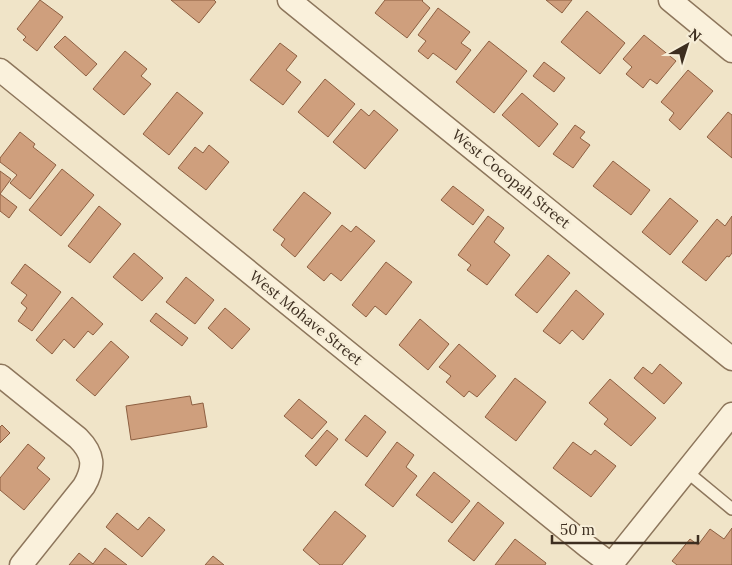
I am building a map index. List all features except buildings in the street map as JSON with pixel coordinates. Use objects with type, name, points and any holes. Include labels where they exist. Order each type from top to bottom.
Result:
[{"type":"street","name":"West Cocopah Street","points":[[289,0],[732,359]]},
{"type":"street","points":[[670,0],[732,51]]},
{"type":"street","name":"West Mohave Street","points":[[0,70],[611,565]]},
{"type":"street","points":[[1,376],[85,444],[92,462],[91,470],[84,486],[21,565]]},
{"type":"street","points":[[611,565],[732,414]]},
{"type":"lane","points":[[686,471],[732,509]]}]
